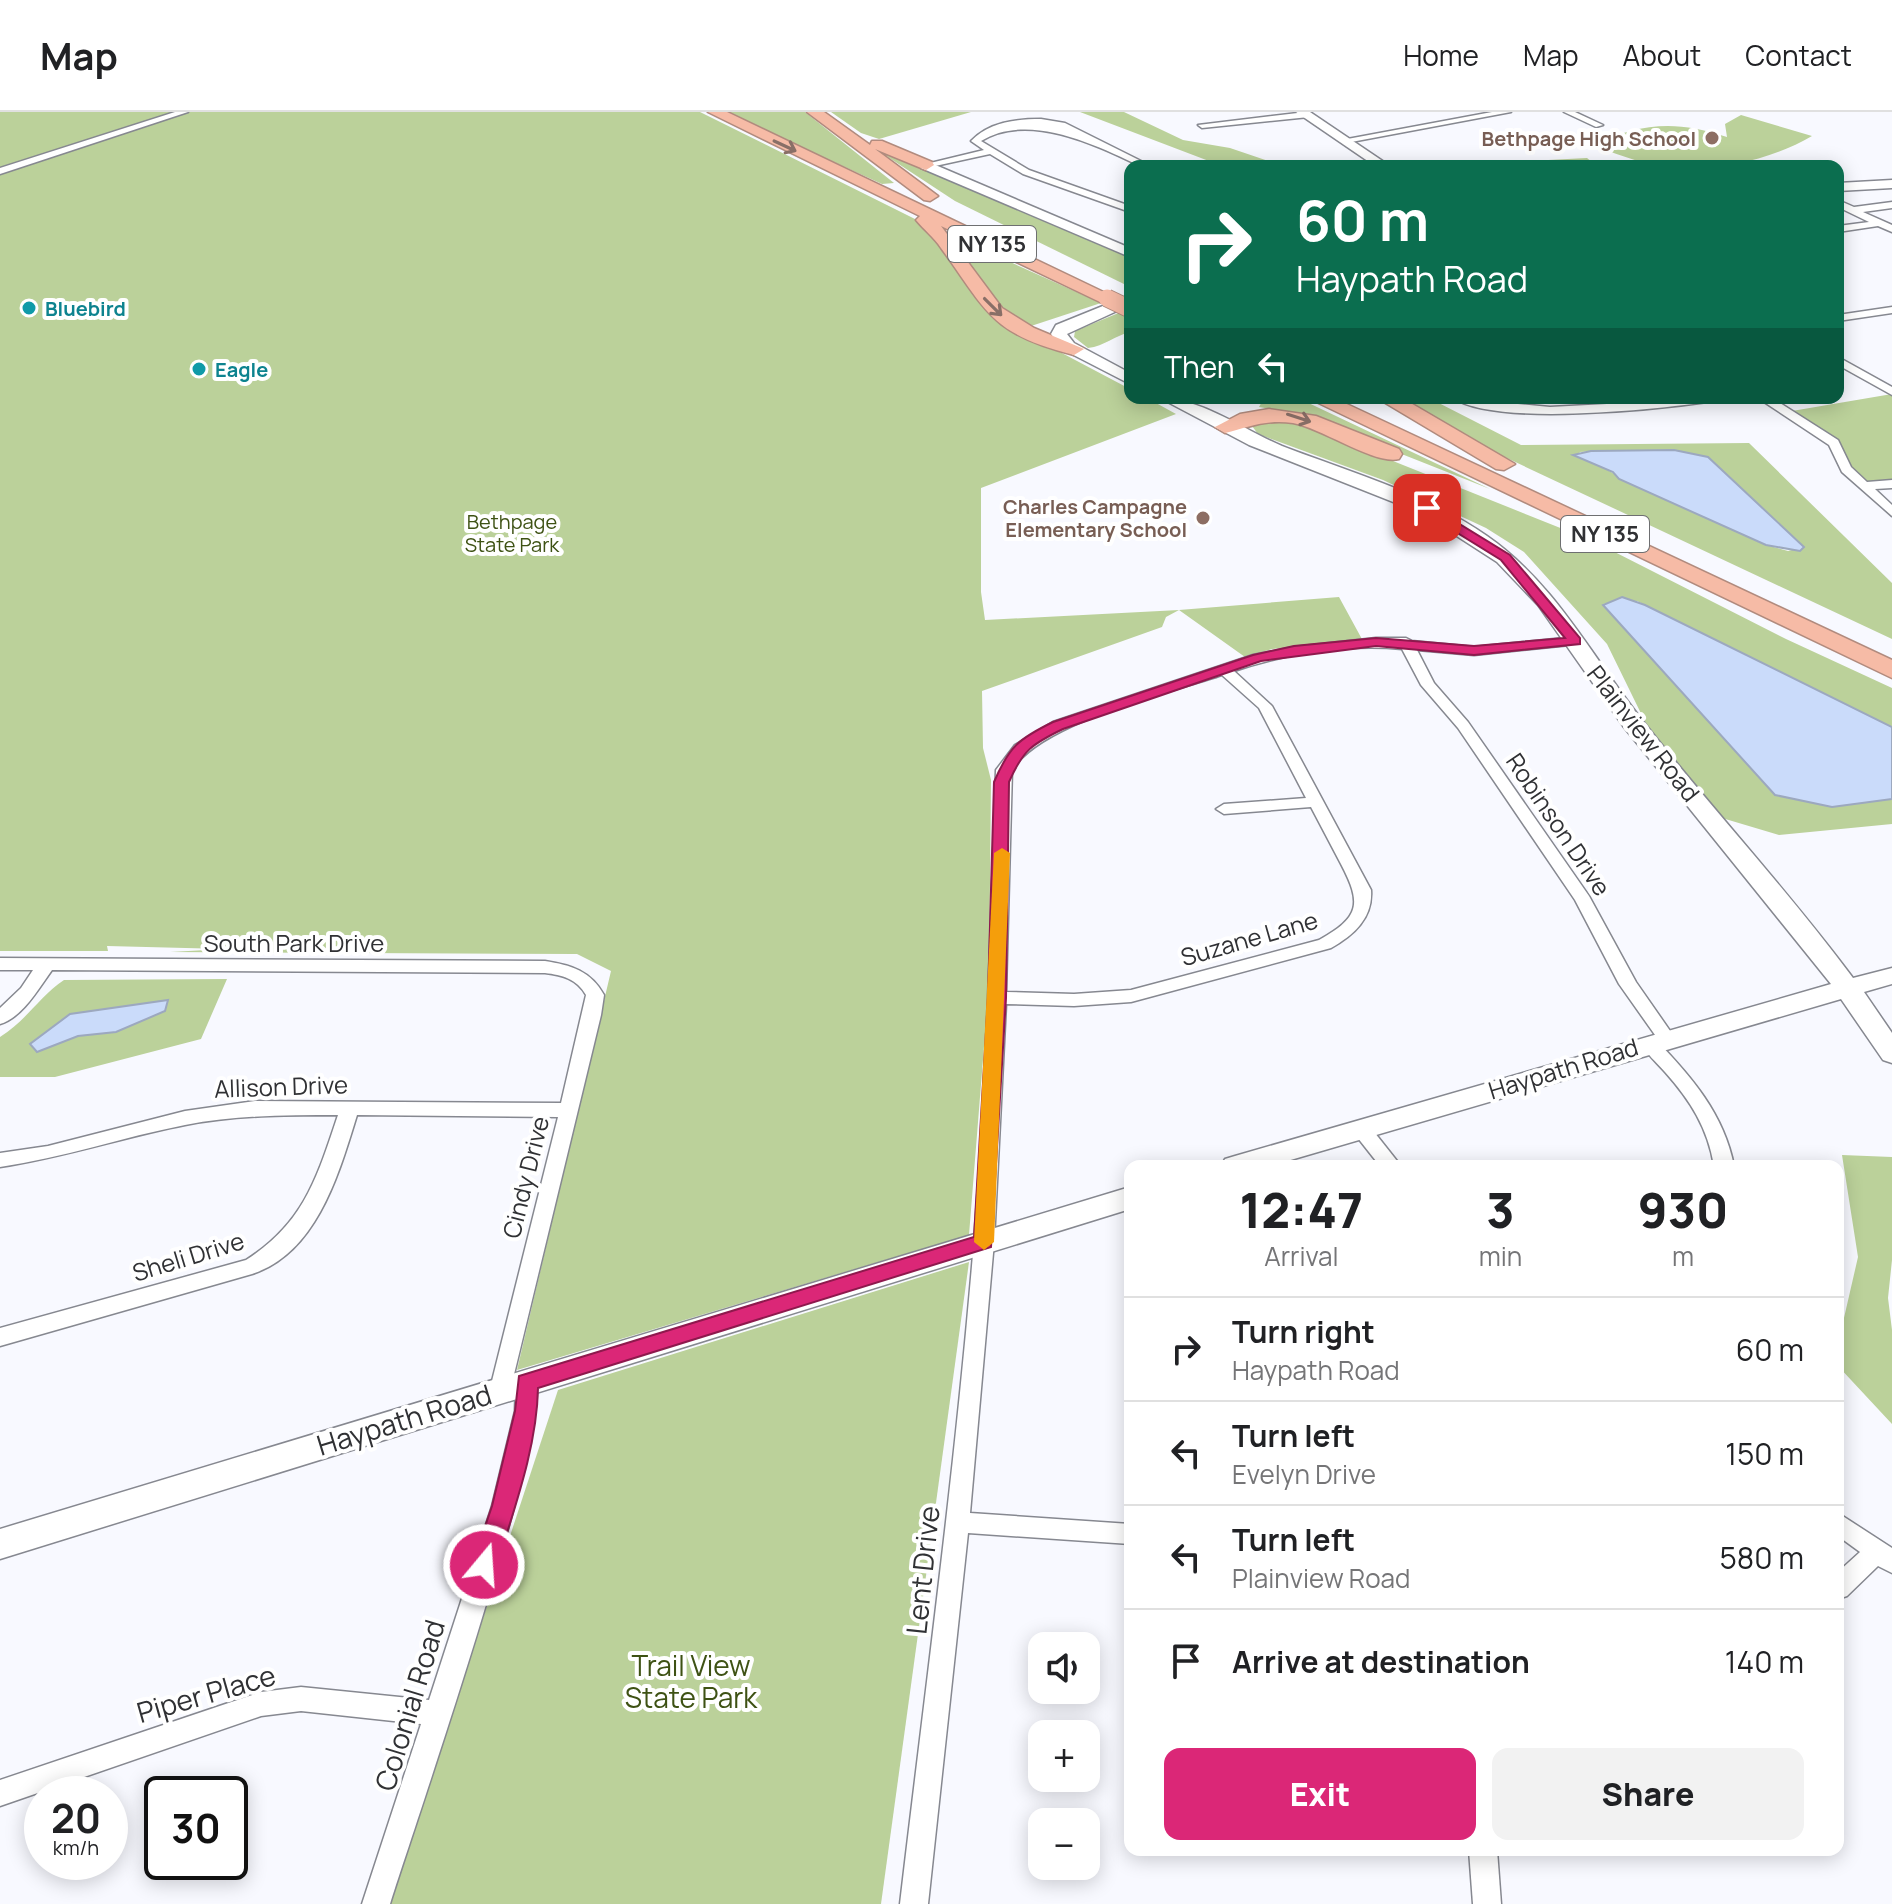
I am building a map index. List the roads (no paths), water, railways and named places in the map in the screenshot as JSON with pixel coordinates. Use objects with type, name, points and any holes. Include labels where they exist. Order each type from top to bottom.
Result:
[{"type":"highway","name":"NY 135","points":[[715,112],[878,190],[1124,299]]},
{"type":"highway","name":"NY 135","points":[[817,112],[882,164],[944,204],[1124,299]]},
{"type":"highway","points":[[817,112],[926,165]]},
{"type":"highway","points":[[878,190],[940,232],[988,304],[1043,340],[1074,349]]},
{"type":"highway","points":[[1023,329],[1059,331]]},
{"type":"highway","name":"NY 135","points":[[1331,404],[1892,670]]},
{"type":"highway","name":"NY 135","points":[[1363,404],[1892,651]]},
{"type":"highway","points":[[1398,404],[1566,498]]},
{"type":"highway","points":[[1225,427],[1264,413],[1304,419],[1704,580]]},
{"type":"main road","points":[[1304,113],[1373,160]]},
{"type":"main road","points":[[926,165],[1124,250]]},
{"type":"main road","points":[[1844,187],[1892,184]]},
{"type":"main road","points":[[1124,299],[1059,331],[1061,340],[1074,349],[1124,376]]},
{"type":"main road","name":"Plainview Road","points":[[1180,404],[1225,427],[1444,516],[1506,558],[1575,641],[1631,722],[1847,989],[1892,1054]]},
{"type":"main road","name":"Haypath Road","points":[[1255,1160],[1658,1040],[1892,976]]},
{"type":"main road","name":"Haypath Road","points":[[0,1544],[1124,1200]]},
{"type":"street","points":[[0,171],[184,112]]},
{"type":"street","points":[[1346,140],[1507,112]]},
{"type":"street","points":[[1568,112],[1599,125]]},
{"type":"street","points":[[1202,125],[1304,113]]},
{"type":"street","points":[[1124,207],[1052,183],[988,152],[975,141],[990,132],[1030,121],[1054,123],[1134,160]]},
{"type":"street","points":[[926,165],[988,152]]},
{"type":"street","points":[[1853,210],[1892,205]]},
{"type":"street","points":[[1844,206],[1892,229]]},
{"type":"street","points":[[1844,228],[1879,223]]},
{"type":"street","points":[[1844,317],[1889,313]]},
{"type":"street","points":[[1844,364],[1892,392]]},
{"type":"street","points":[[1486,404],[1531,408],[1665,404]]},
{"type":"street","points":[[1773,404],[1834,443],[1846,469],[1892,512]]},
{"type":"street","points":[[1865,486],[1892,484]]},
{"type":"street","name":"Lent Drive","points":[[914,1904],[957,1522],[984,1242],[997,998],[1001,782],[1013,753],[1031,738],[1058,725],[1224,669],[1294,651],[1406,642],[1474,651],[1575,641]]},
{"type":"street","name":"Robinson Drive","points":[[1406,642],[1428,685],[1463,725],[1583,900],[1658,1040],[1710,1119],[1722,1160]]},
{"type":"street","name":"Suzane Lane","points":[[997,998],[1074,1000],[1131,996],[1272,959],[1338,937],[1361,913],[1363,890],[1265,706],[1224,669]]},
{"type":"street","points":[[1224,809],[1317,802]]},
{"type":"street","name":"South Park Drive","points":[[0,964],[545,967],[566,970],[586,980]]},
{"type":"street","points":[[0,1018],[27,992],[46,965]]},
{"type":"street","name":"Cindy Drive","points":[[514,1386],[595,995],[586,980]]},
{"type":"street","name":"Allison Drive","points":[[0,1160],[48,1153],[222,1111],[255,1108],[569,1110]]},
{"type":"street","name":"Sheli Drive","points":[[0,1337],[252,1266],[271,1256],[305,1224],[350,1109]]},
{"type":"street","points":[[1360,1128],[1386,1160]]},
{"type":"street","name":"Colonial Road","points":[[376,1904],[504,1506],[526,1411],[514,1386]]},
{"type":"street","points":[[957,1522],[1124,1534]]},
{"type":"street","points":[[1844,1527],[1884,1557],[1844,1584]]},
{"type":"street","name":"Piper Place","points":[[0,1793],[261,1704],[301,1699],[437,1713]]},
{"type":"street","points":[[1483,1856],[1487,1904]]},
{"type":"water","points":[[1674,450],[1708,457],[1804,547],[1800,551],[1766,545],[1573,455],[1591,451]]},
{"type":"water","points":[[1622,597],[1645,605],[1892,727],[1892,799],[1832,807],[1775,795],[1603,605]]},
{"type":"water","points":[[168,1000],[165,1011],[116,1032],[78,1036],[37,1052],[30,1044],[70,1014]]},
{"type":"place","name":"Bethpage High School","points":[[1712,138]]},
{"type":"place","name":"Bluebird","points":[[29,308]]},
{"type":"place","name":"Eagle","points":[[199,369]]},
{"type":"place","name":"Charles Campagne Elementary School","points":[[1203,518]]},
{"type":"park label","name":"Bethpage State Park","points":[[512,532]]},
{"type":"park label","name":"Trail View State Park","points":[[691,1681]]}]
